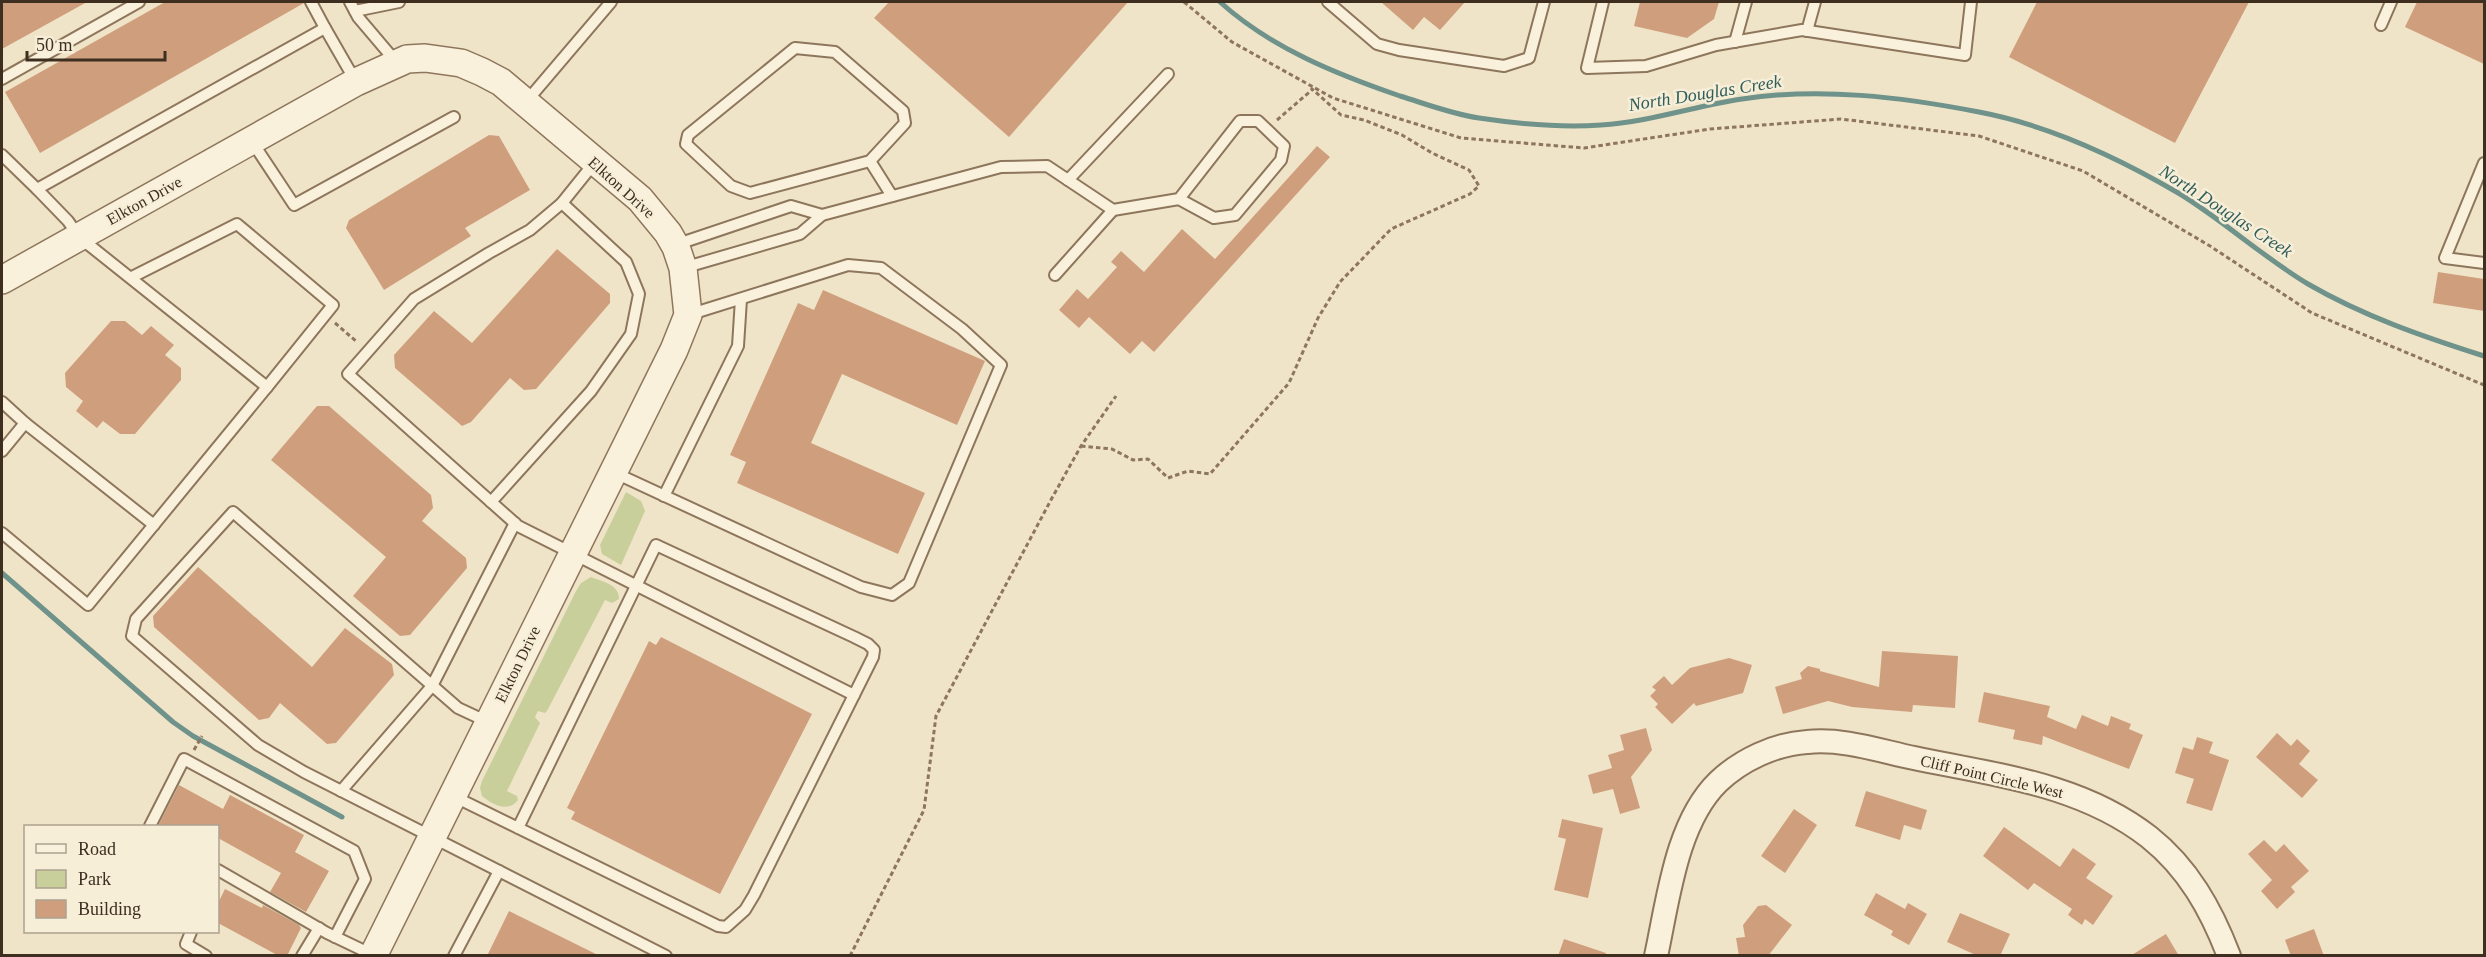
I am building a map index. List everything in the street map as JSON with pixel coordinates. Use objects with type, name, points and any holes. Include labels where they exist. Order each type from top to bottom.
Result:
[{"type":"street","name":"Elkton Drive","points":[[2,280],[356,82],[407,59],[425,58],[461,63],[501,82],[640,199],[656,217],[679,256],[688,315],[674,350],[373,955]]},
{"type":"street","name":"Cliff Point Circle West","points":[[1656,956],[1681,849],[1703,800],[1717,783],[1732,771],[1768,751],[1789,744],[1831,741],[2051,786],[2100,806],[2148,837],[2183,870],[2209,909],[2229,956]]},
{"type":"lane","points":[[2,80],[139,2]]},
{"type":"lane","points":[[311,2],[356,82]]},
{"type":"lane","points":[[352,6],[399,2]]},
{"type":"lane","points":[[525,103],[611,2]]},
{"type":"lane","points":[[1328,2],[1377,44],[1399,50],[1504,66],[1529,58],[1544,2]]},
{"type":"lane","points":[[1603,2],[1587,68],[1646,66],[1716,45],[1807,31],[1965,55],[1971,2]]},
{"type":"lane","points":[[1735,42],[1746,2]]},
{"type":"lane","points":[[1807,31],[1815,2]]},
{"type":"lane","points":[[2381,25],[2391,2]]},
{"type":"lane","points":[[352,6],[398,63]]},
{"type":"lane","points":[[37,189],[325,28]]},
{"type":"lane","points":[[795,48],[835,52],[903,111],[905,123],[870,161],[750,194],[731,186],[686,144],[688,135],[795,48]]},
{"type":"lane","points":[[1068,180],[1168,74]]},
{"type":"lane","points":[[251,140],[294,205],[454,117]]},
{"type":"lane","points":[[1055,275],[1113,210],[1179,199],[1214,218],[1235,214],[1281,160],[1284,146],[1258,121],[1240,121],[1179,199]]},
{"type":"lane","points":[[2,155],[68,221],[79,237],[267,387]]},
{"type":"lane","points":[[870,161],[892,196]]},
{"type":"lane","points":[[595,162],[562,203],[530,230],[489,252],[414,299],[348,374],[514,523],[854,695]]},
{"type":"lane","points":[[2484,163],[2445,258],[2484,263]]},
{"type":"lane","points":[[679,256],[800,234],[822,215],[1001,167],[1047,166],[1113,210]]},
{"type":"lane","points":[[491,502],[591,391],[631,334],[639,294],[626,262],[562,203]]},
{"type":"lane","points":[[679,256],[791,206],[822,215]]},
{"type":"lane","points":[[2,533],[88,605],[333,305],[237,224],[132,277]]},
{"type":"lane","points":[[613,472],[861,587],[892,596],[909,583],[1001,365],[962,329],[881,268],[848,266],[688,315]]},
{"type":"lane","points":[[664,496],[738,346],[741,298]]},
{"type":"lane","points":[[2,402],[25,423],[154,525]]},
{"type":"lane","points":[[2,451],[25,423]]},
{"type":"lane","points":[[489,722],[459,708],[432,686],[232,512],[136,619],[132,636],[258,745],[341,791],[666,956]]},
{"type":"lane","points":[[341,791],[432,686],[514,523]]},
{"type":"lane","points":[[452,796],[718,926],[726,927],[735,921],[750,902],[873,657],[874,650],[868,644],[656,545],[518,828]]},
{"type":"lane","points":[[151,825],[184,759],[354,851],[365,879],[335,937]]},
{"type":"lane","points":[[219,871],[335,937],[373,955]]},
{"type":"lane","points":[[454,956],[499,871]]},
{"type":"lane","points":[[302,956],[319,928]]},
{"type":"lane","points":[[191,933],[186,944],[207,956]]},
{"type":"path","points":[[1081,446],[1112,449],[1133,459],[1148,459],[1168,478],[1188,471],[1210,474],[1289,383],[1318,318],[1340,282],[1390,229],[1461,198],[1479,186],[1469,170],[1432,153],[1402,135],[1364,120],[1341,115],[1314,89],[1232,42],[1184,2]]},
{"type":"path","points":[[1266,129],[1314,89]]},
{"type":"path","points":[[1314,89],[1333,98],[1461,138],[1584,148],[1710,129],[1841,119],[1979,136],[2083,171],[2210,246],[2312,313],[2484,385]]},
{"type":"path","points":[[325,315],[368,351]]},
{"type":"path","points":[[850,956],[924,810],[936,716],[1081,446],[1116,396]]},
{"type":"path","points":[[199,742],[202,736]]},
{"type":"green space","points":[[626,492],[641,501],[645,511],[621,565],[602,554],[600,545]]},
{"type":"green space","points":[[591,577],[613,587],[619,599],[612,603],[605,600],[547,711],[545,713],[538,711],[535,717],[540,723],[507,791],[517,796],[518,800],[510,806],[496,805],[482,796],[480,788],[482,781],[576,591],[581,583]]},
{"type":"building","points":[[2,2],[87,2],[2,49]]},
{"type":"building","points":[[165,2],[304,3],[40,153],[5,92]]},
{"type":"building","points":[[889,2],[1128,2],[1009,137],[874,18]]},
{"type":"building","points":[[1381,2],[1465,2],[1440,30],[1424,17],[1413,30]]},
{"type":"building","points":[[1640,2],[1719,2],[1714,19],[1687,38],[1634,26]]},
{"type":"building","points":[[2037,2],[2249,2],[2175,143],[2009,57]]},
{"type":"building","points":[[2417,2],[2484,2],[2484,64],[2405,27]]},
{"type":"building","points":[[489,135],[499,136],[530,190],[465,228],[471,236],[384,290],[346,228],[349,220]]},
{"type":"building","points":[[1317,146],[1330,157],[1154,352],[1142,341],[1130,354],[1089,317],[1079,328],[1059,310],[1077,289],[1088,299],[1117,267],[1111,262],[1121,251],[1144,272],[1182,229],[1215,259]]},
{"type":"building","points":[[557,249],[610,294],[610,303],[536,389],[524,390],[510,378],[471,422],[462,426],[395,368],[394,355],[434,311],[472,343]]},
{"type":"building","points":[[2438,272],[2484,279],[2484,311],[2433,303]]},
{"type":"building","points":[[823,290],[985,361],[957,425],[842,374],[811,443],[925,493],[898,554],[737,483],[746,462],[730,455],[798,303],[814,310]]},
{"type":"building","points":[[111,321],[125,321],[142,335],[151,326],[174,345],[165,355],[181,368],[181,380],[135,434],[120,434],[103,421],[97,428],[76,411],[83,401],[66,387],[65,373]]},
{"type":"building","points":[[317,406],[329,406],[431,495],[433,508],[422,521],[466,558],[467,568],[410,635],[400,636],[353,596],[386,557],[271,460]]},
{"type":"building","points":[[198,567],[312,667],[345,628],[392,664],[394,675],[336,743],[327,744],[280,703],[269,718],[259,720],[154,627],[153,616]]},
{"type":"building","points":[[661,637],[812,714],[720,894],[571,819],[575,812],[567,808],[649,641],[656,645]]},
{"type":"building","points":[[1882,651],[1958,656],[1955,708],[1913,705],[1912,712],[1852,707],[1828,701],[1783,714],[1775,687],[1802,679],[1800,673],[1808,666],[1879,687]]},
{"type":"building","points":[[1729,658],[1752,665],[1743,693],[1696,706],[1694,703],[1672,724],[1655,707],[1658,704],[1650,696],[1656,690],[1652,687],[1664,676],[1672,685],[1690,668]]},
{"type":"building","points":[[1984,692],[2050,706],[2047,717],[2076,729],[2082,715],[2108,726],[2111,716],[2131,724],[2129,729],[2143,735],[2129,769],[2043,736],[2042,745],[2013,739],[2015,730],[1978,722]]},
{"type":"building","points":[[1646,728],[1652,750],[1631,777],[1640,808],[1620,814],[1613,789],[1593,794],[1588,775],[1612,768],[1608,755],[1624,750],[1620,735]]},
{"type":"building","points":[[2277,733],[2291,746],[2297,739],[2310,751],[2299,764],[2318,780],[2302,798],[2256,757]]},
{"type":"building","points":[[2197,737],[2213,742],[2209,753],[2229,760],[2212,811],[2186,803],[2194,779],[2175,773],[2183,747],[2193,750]]},
{"type":"building","points":[[179,785],[223,809],[230,795],[304,835],[295,852],[329,871],[306,912],[270,892],[281,873],[219,839],[219,825],[159,825]]},
{"type":"building","points":[[1866,791],[1927,810],[1921,830],[1904,825],[1900,840],[1855,826]]},
{"type":"building","points":[[1794,809],[1817,825],[1785,873],[1761,856]]},
{"type":"building","points":[[1562,819],[1603,828],[1588,898],[1554,890],[1566,839],[1558,837]]},
{"type":"building","points":[[2004,827],[2060,867],[2073,848],[2096,864],[2086,878],[2113,896],[2093,925],[2085,919],[2082,925],[2068,915],[2072,909],[2034,883],[2028,890],[1983,856]]},
{"type":"building","points":[[2264,840],[2276,852],[2284,844],[2309,871],[2291,887],[2295,892],[2277,909],[2261,891],[2272,880],[2248,854]]},
{"type":"building","points":[[225,889],[262,908],[263,905],[299,925],[301,928],[287,956],[279,956],[219,924],[219,901]]},
{"type":"building","points":[[1876,893],[1905,909],[1908,903],[1927,914],[1909,945],[1891,935],[1893,931],[1864,915]]},
{"type":"building","points":[[1766,905],[1792,925],[1768,956],[1739,956],[1736,938],[1745,937],[1743,925],[1758,906]]},
{"type":"building","points":[[509,911],[600,956],[487,956]]},
{"type":"building","points":[[1960,913],[2010,934],[2000,956],[1978,956],[1947,942]]},
{"type":"building","points":[[2314,929],[2324,956],[2291,956],[2285,940]]},
{"type":"building","points":[[2166,934],[2179,956],[2130,956]]},
{"type":"building","points":[[1564,939],[1606,953],[1605,956],[1558,956]]},
{"type":"waterway","name":"North Douglas Creek","points":[[1220,2],[1261,33],[1328,69],[1400,96],[1479,118],[1540,125],[1601,125],[1637,121],[1771,95],[1831,94],[1891,98],[1950,107],[2031,125],[2108,156],[2180,194],[2291,273],[2329,296],[2394,325],[2484,356]]},
{"type":"waterway","points":[[2,573],[173,722],[193,736],[342,817]]}]
